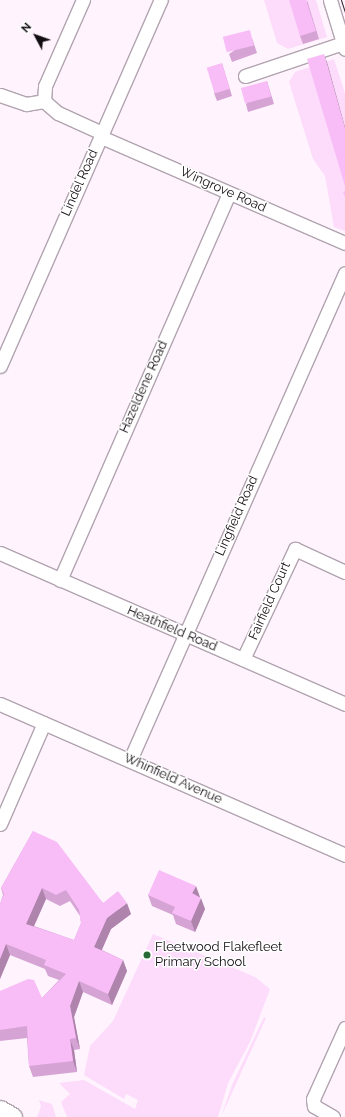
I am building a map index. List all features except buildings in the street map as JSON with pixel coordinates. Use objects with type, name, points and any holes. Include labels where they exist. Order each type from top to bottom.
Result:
[{"type":"street","points":[[0,95],[26,104],[44,101],[45,86],[84,0]]},
{"type":"street","name":"Lindel Road","points":[[0,366],[161,0]]},
{"type":"street","points":[[245,76],[344,46],[330,0]]},
{"type":"street","name":"Wingrove Road","points":[[44,101],[58,113],[102,135],[230,194],[345,243]]},
{"type":"street","name":"Hazeldene Road","points":[[60,580],[230,194]]},
{"type":"street","name":"Lingfield Road","points":[[130,760],[345,273]]},
{"type":"street","name":"Fairfield Court","points":[[243,660],[295,549],[345,572]]},
{"type":"street","name":"Heathfield Road","points":[[0,553],[345,704]]},
{"type":"street","name":"Whinfield Avenue","points":[[0,704],[345,855]]},
{"type":"street","points":[[0,824],[44,723]]},
{"type":"street","points":[[332,1117],[314,1106],[313,1099],[345,1028]]},
{"type":"street","points":[[0,1110],[12,1117]]},
{"type":"shaded area","points":[[264,0],[316,0],[327,37],[288,49],[277,43]]},
{"type":"shaded area","points":[[334,59],[345,93],[345,231],[334,227],[325,176],[313,159],[289,82],[295,72]]},
{"type":"shaded area","points":[[153,934],[255,977],[270,989],[250,1042],[228,1083],[218,1117],[67,1117],[61,1102],[70,1094],[59,1083],[84,1080],[135,1109],[138,1100],[126,1094],[124,1099],[84,1075],[90,1046],[113,1021]]},
{"type":"shaded area","points":[[264,1017],[266,1018],[221,1117],[232,1085]]},
{"type":"shaded area","points":[[39,1100],[52,1104],[56,1117],[37,1117],[41,1106]]},
{"type":"tram line","points":[[341,0],[345,12]]},
{"type":"place","name":"Fleetwood Flakefleet Primary School","points":[[147,955]]}]
